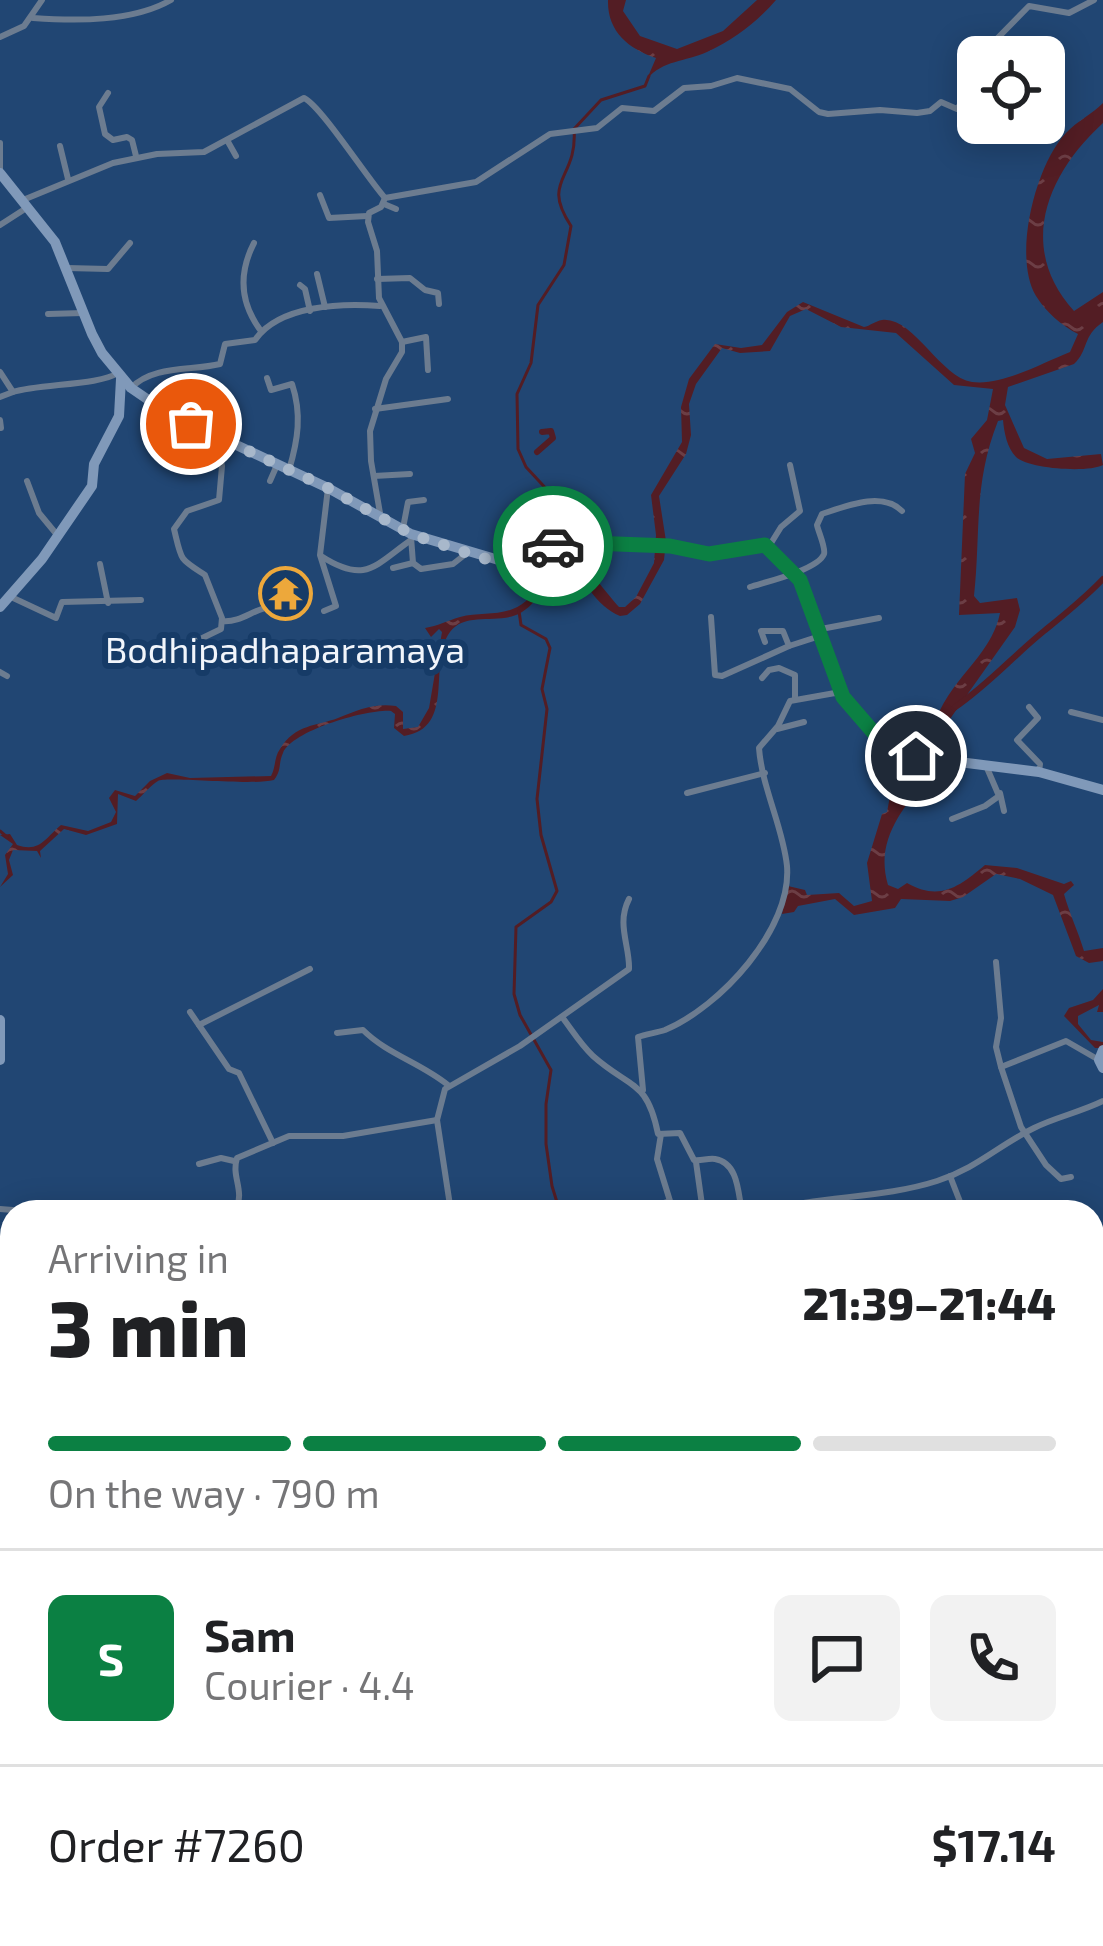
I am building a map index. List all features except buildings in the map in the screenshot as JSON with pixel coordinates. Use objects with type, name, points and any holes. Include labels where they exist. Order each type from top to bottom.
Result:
[{"type":"main road","points":[[0,173],[55,242],[102,353],[131,388],[166,412],[380,514],[408,534],[502,561],[564,542],[670,546],[709,554],[757,544],[768,548],[795,574],[843,697],[887,748],[1039,772],[1103,790]]},
{"type":"main road","points":[[0,607],[92,486],[94,464],[119,416],[119,375]]},
{"type":"main road","points":[[0,1020],[0,1060]]},
{"type":"street","points":[[33,18],[41,0]]},
{"type":"street","points":[[0,37],[33,18],[116,15],[145,11],[171,0]]},
{"type":"street","points":[[1000,36],[1030,6],[1073,12],[1094,0]]},
{"type":"street","points":[[320,195],[329,218],[368,216],[384,201],[476,182],[550,134],[597,128],[622,108],[654,111],[684,88],[737,78],[790,89],[828,114],[917,113],[941,102],[957,109]]},
{"type":"street","points":[[108,93],[99,107],[106,138],[132,140],[138,157]]},
{"type":"street","points":[[0,225],[68,179],[138,157],[205,152],[304,98],[316,104],[384,201],[397,209]]},
{"type":"street","points":[[227,140],[236,156]]},
{"type":"street","points":[[0,142],[0,173]]},
{"type":"street","points":[[59,146],[68,179]]},
{"type":"street","points":[[368,216],[377,251],[381,306],[402,342],[370,431],[380,514]]},
{"type":"street","points":[[67,268],[108,269],[130,243]]},
{"type":"street","points":[[254,243],[242,267],[242,289],[251,319],[261,332]]},
{"type":"street","points":[[317,274],[325,307]]},
{"type":"street","points":[[377,280],[410,278],[438,293],[439,304]]},
{"type":"street","points":[[300,285],[310,311]]},
{"type":"street","points":[[131,388],[159,372],[220,364],[225,344],[255,340],[261,332],[310,311],[381,306]]},
{"type":"street","points":[[48,314],[83,313]]},
{"type":"street","points":[[402,342],[426,338],[428,370]]},
{"type":"street","points":[[0,372],[14,392]]},
{"type":"street","points":[[0,397],[119,375]]},
{"type":"street","points":[[267,378],[271,390],[292,384],[299,429],[283,467],[270,481]]},
{"type":"street","points":[[375,409],[448,399]]},
{"type":"street","points":[[191,655],[190,644],[221,629],[222,621],[206,575],[186,566],[174,529],[187,511],[219,500],[222,466],[217,436]]},
{"type":"street","points":[[768,548],[800,511],[790,465]]},
{"type":"street","points":[[374,476],[410,474]]},
{"type":"street","points":[[27,481],[39,513],[58,536]]},
{"type":"street","points":[[324,610],[336,606],[320,555],[328,488]]},
{"type":"street","points":[[424,500],[407,502],[413,563],[422,569],[453,564],[467,553]]},
{"type":"street","points":[[750,586],[795,574],[824,555],[817,525],[822,514],[875,501],[889,502],[902,512]]},
{"type":"street","points":[[320,555],[334,565],[367,571],[384,564],[408,534]]},
{"type":"street","points":[[393,568],[413,563]]},
{"type":"street","points":[[100,564],[108,603]]},
{"type":"street","points":[[9,596],[56,618],[62,602],[141,600]]},
{"type":"street","points":[[222,621],[235,622],[253,611],[276,606]]},
{"type":"street","points":[[711,617],[715,675],[755,663],[819,633],[879,619]]},
{"type":"street","points":[[765,642],[761,631],[783,631],[790,646]]},
{"type":"street","points":[[670,1200],[657,1160],[661,1134],[643,1090],[638,1037],[663,1030],[699,1010],[737,977],[778,916],[787,868],[759,748],[795,698],[795,675],[779,668],[762,678]]},
{"type":"street","points":[[795,698],[804,701],[836,693],[843,697]]},
{"type":"street","points":[[1029,707],[1038,718],[1017,740],[1040,764],[1039,772]]},
{"type":"street","points":[[1071,712],[1103,721]]},
{"type":"street","points":[[773,730],[804,722]]},
{"type":"street","points":[[986,764],[1004,811]]},
{"type":"street","points":[[687,793],[765,773]]},
{"type":"street","points":[[952,819],[985,806],[1000,793]]},
{"type":"street","points":[[449,1200],[437,1120],[448,1085],[533,1037],[629,969],[632,963],[622,935],[629,899]]},
{"type":"street","points":[[996,962],[1001,1018],[996,1047],[1018,1122],[1046,1165],[1061,1179],[1071,1177]]},
{"type":"street","points":[[199,1025],[310,969]]},
{"type":"street","points":[[190,1012],[229,1069],[239,1073],[273,1143]]},
{"type":"street","points":[[562,1017],[586,1050],[643,1090]]},
{"type":"street","points":[[337,1033],[364,1030],[381,1047],[395,1050],[448,1085]]},
{"type":"street","points":[[1000,1067],[1066,1041],[1102,1057]]},
{"type":"street","points":[[811,1200],[933,1183],[996,1154],[1027,1132],[1103,1100]]},
{"type":"street","points":[[199,1164],[221,1158],[234,1161],[295,1135],[343,1136],[437,1120]]},
{"type":"street","points":[[661,1134],[685,1136],[696,1162],[701,1200]]},
{"type":"street","points":[[696,1162],[715,1159],[731,1170],[740,1200]]},
{"type":"street","points":[[234,1161],[244,1200]]},
{"type":"street","points":[[950,1176],[959,1200]]},
{"type":"street","points":[[240,1200],[242,1196]]},
{"type":"water","points":[[608,0],[626,0],[623,11],[640,36],[677,49],[723,31],[757,0],[776,0],[727,42],[667,65],[647,79],[656,58],[637,50],[615,30]]},
{"type":"water","points":[[1103,103],[1103,123],[1066,165],[1054,189],[1043,238],[1046,262],[1074,311],[1103,292],[1103,322],[1074,364],[1008,387],[1005,405],[1024,448],[1047,459],[1101,454],[1103,465],[1059,468],[1023,461],[1010,449],[1003,420],[998,421],[981,487],[974,596],[980,603],[1017,598],[1020,610],[1015,627],[945,726],[940,763],[955,765],[949,774],[927,778],[900,815],[888,841],[885,869],[888,885],[898,889],[907,883],[930,891],[949,889],[985,865],[1017,868],[1064,884],[1071,881],[1074,885],[1064,894],[1084,951],[1103,948],[1103,961],[1089,963],[1076,956],[1053,895],[1020,879],[996,874],[950,901],[901,899],[895,908],[854,915],[835,899],[782,914],[788,886],[805,890],[807,895],[839,893],[854,906],[872,901],[867,863],[882,814],[887,812],[894,775],[890,754],[921,760],[943,704],[985,647],[1000,613],[959,615],[965,474],[975,453],[971,439],[987,420],[993,389],[954,385],[896,333],[841,327],[806,309],[790,316],[770,351],[740,353],[722,348],[696,384],[689,404],[691,435],[686,454],[659,496],[664,560],[640,604],[627,615],[611,612],[597,599],[572,558],[558,557],[540,594],[522,612],[465,622],[450,632],[441,660],[436,708],[420,731],[404,736],[394,728],[391,711],[366,713],[301,736],[283,753],[274,780],[164,780],[136,801],[118,794],[117,824],[86,835],[64,829],[40,851],[41,858],[37,851],[13,850],[9,860],[13,875],[0,887],[8,874],[5,855],[13,844],[0,835],[10,834],[17,845],[31,847],[61,825],[88,831],[111,822],[116,812],[109,798],[115,790],[135,796],[167,773],[190,778],[271,776],[278,752],[292,735],[373,706],[396,706],[403,712],[403,729],[418,727],[429,708],[442,632],[439,629],[431,637],[425,628],[519,606],[563,546],[619,607],[625,607],[636,597],[654,563],[651,495],[682,442],[681,407],[689,379],[715,344],[762,345],[787,312],[803,302],[864,327],[893,321],[949,370],[972,382],[1009,377],[1070,352],[1078,334],[1054,318],[1036,296],[1026,258],[1037,188],[1055,147],[1065,144],[1070,129]]},
{"type":"water","points":[[1103,989],[1103,1012],[1097,1012],[1099,1005],[1078,1016],[1078,1024],[1091,1040],[1103,1042],[1103,1048],[1095,1048],[1064,1016],[1069,1008],[1093,1000]]},
{"type":"waterway","points":[[567,535],[565,509],[526,467],[518,449],[517,394],[531,363],[538,305],[564,265],[571,226],[562,210],[559,188],[571,159],[574,129],[601,100],[645,86],[649,76]]},
{"type":"waterway","points":[[537,452],[553,438],[551,431],[542,432]]},
{"type":"waterway","points":[[954,708],[1103,579]]},
{"type":"waterway","points":[[519,611],[521,625],[546,639],[550,648],[542,689],[547,709],[537,799],[541,835],[557,891],[551,902],[516,927],[514,994],[520,1015],[551,1070],[546,1144],[556,1200]]},
{"type":"waterway","points":[[0,831],[7,837]]},
{"type":"way so far","points":[[191,424],[328,488],[411,534],[482,558],[502,561],[553,546]]},
{"type":"place","name":"Bodhipadhaparamaya","points":[[285,593]]},
{"type":"route","points":[[553,546],[564,542],[670,546],[709,554],[765,545],[800,580],[843,697],[887,748],[916,756]]}]
